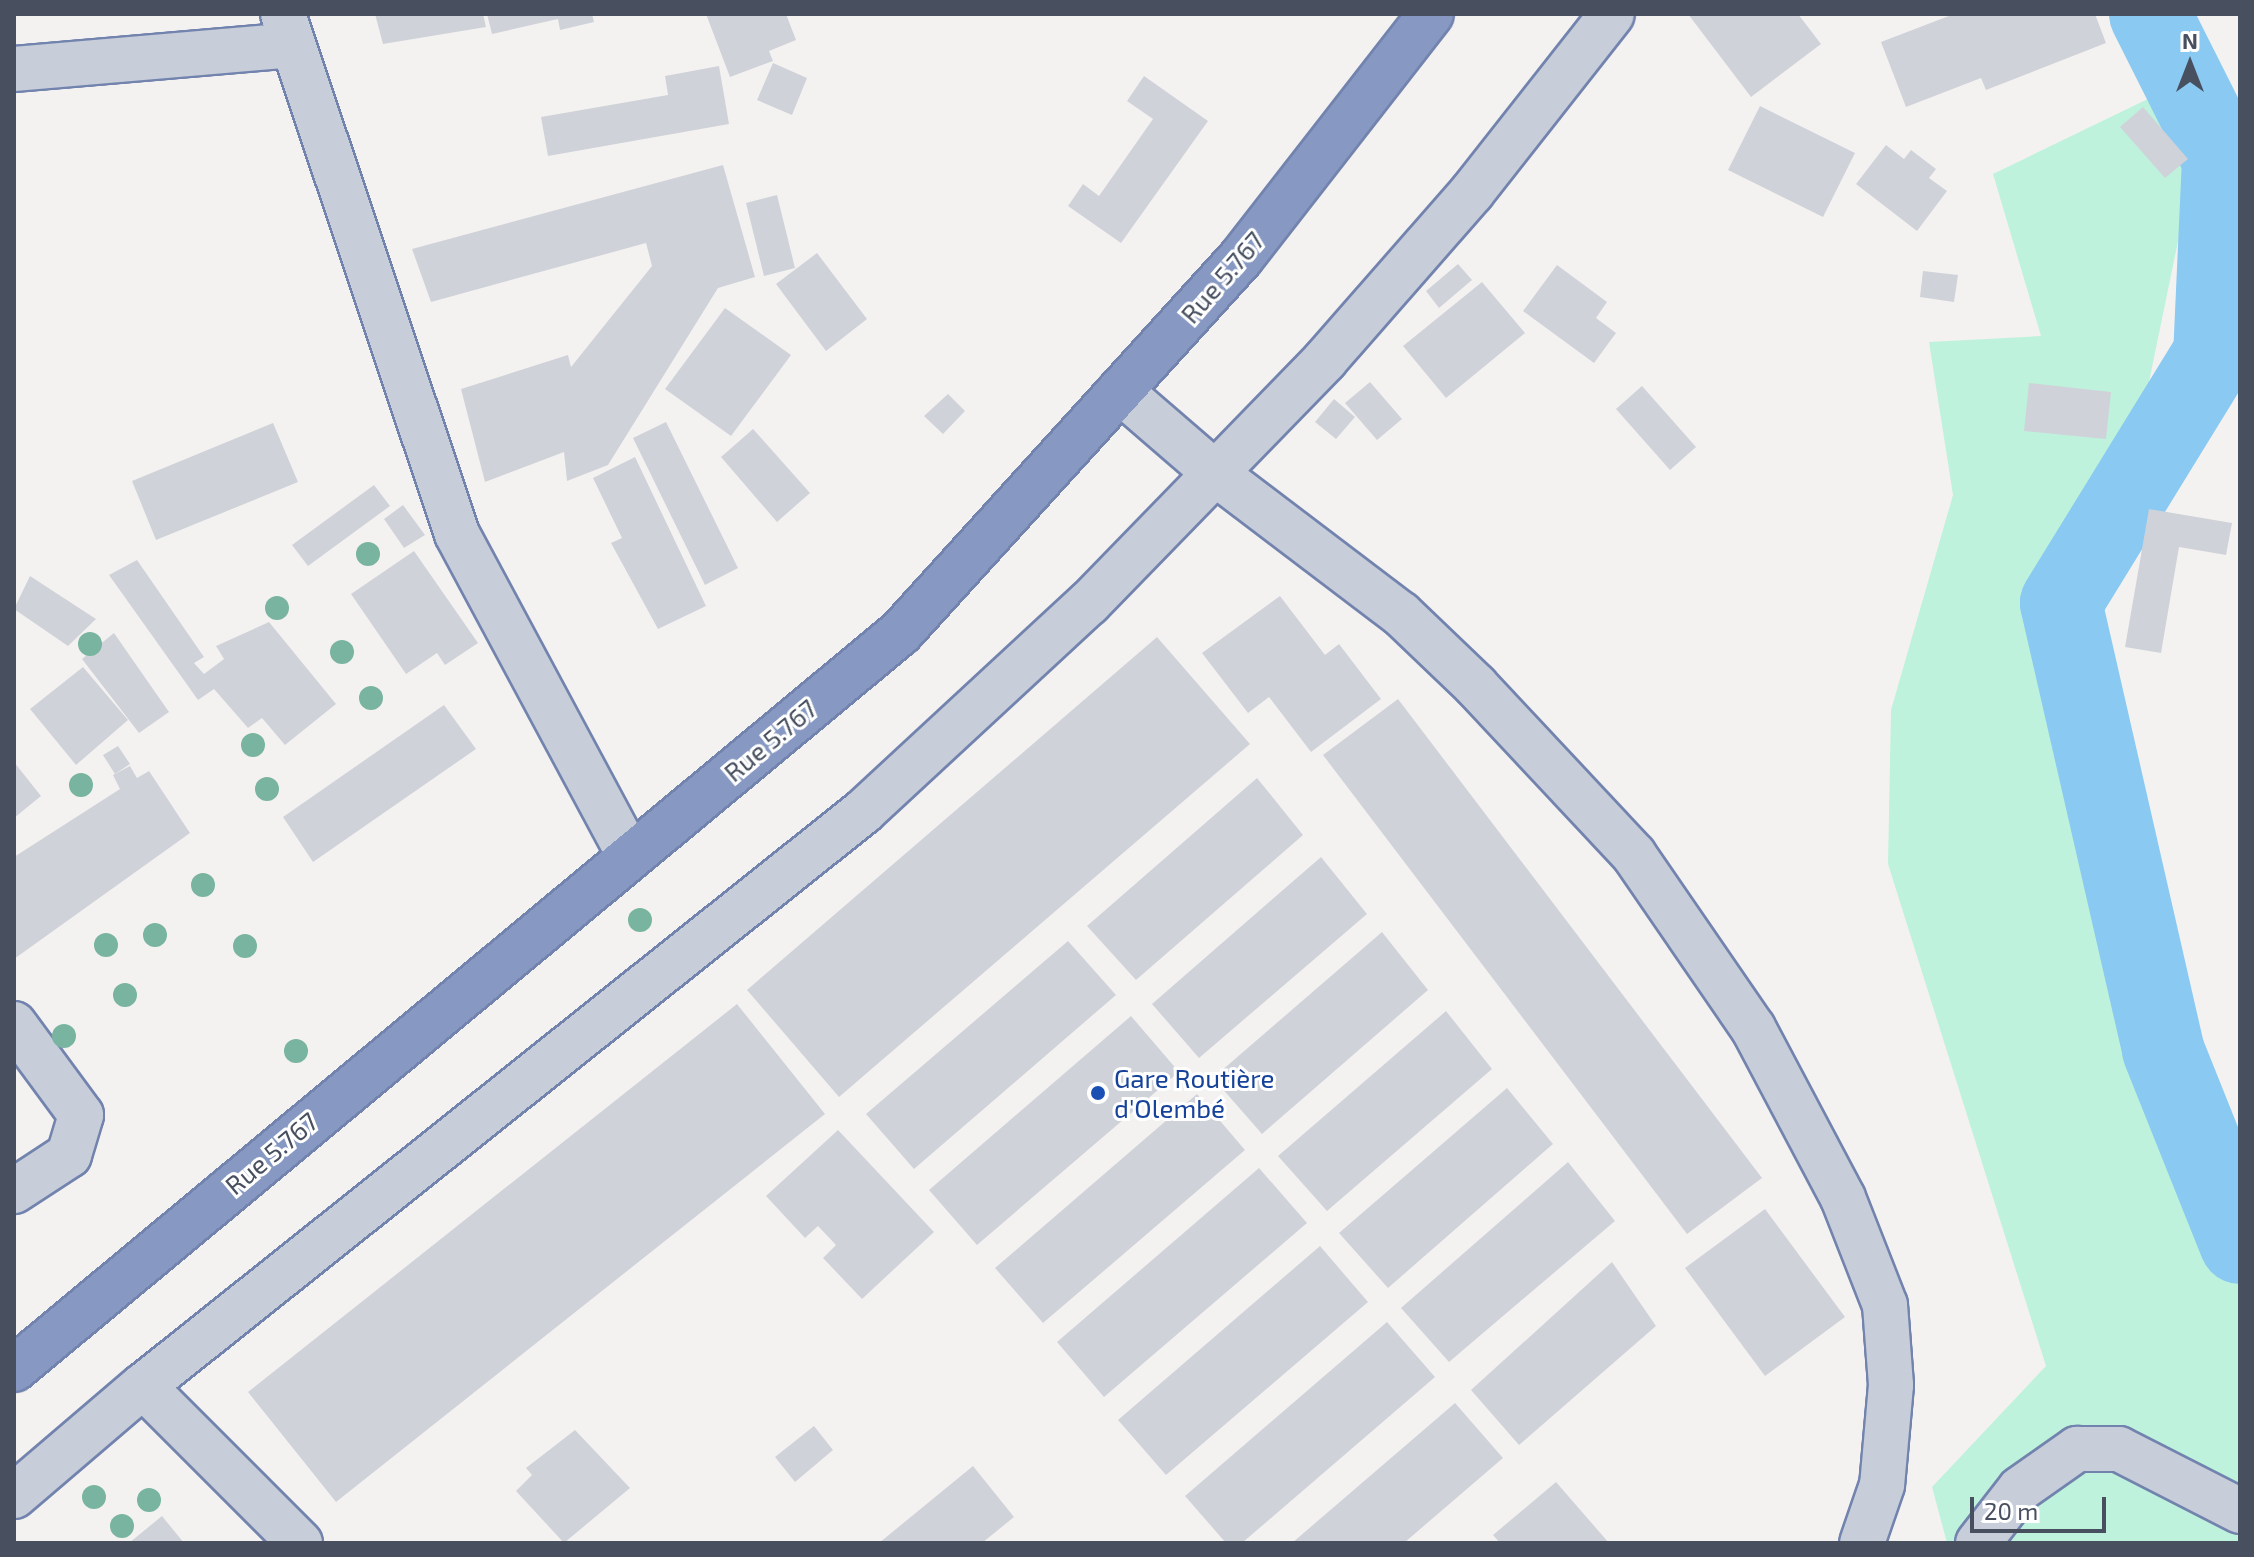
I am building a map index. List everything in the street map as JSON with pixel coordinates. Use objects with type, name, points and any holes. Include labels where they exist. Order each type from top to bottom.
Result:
[{"type":"highway","name":"Rue 5.767","points":[[14,1369],[901,632],[1241,258],[1431,14]]},
{"type":"street","points":[[14,1496],[143,1386],[864,811],[1089,603],[1215,473],[1472,192],[1612,14]]},
{"type":"street","points":[[14,69],[288,30],[457,534],[630,856]]},
{"type":"street","points":[[1120,391],[1215,473],[1401,614],[1476,686],[1634,855],[1753,1028],[1843,1198],[1885,1305],[1891,1385],[1882,1485],[1862,1543]]},
{"type":"street","points":[[14,1024],[81,1115],[69,1155],[14,1191]]},
{"type":"street","points":[[143,1386],[300,1543]]},
{"type":"street","points":[[1978,1543],[2020,1489],[2077,1449],[2119,1449],[2240,1511]]},
{"type":"green space","points":[[2214,67],[2074,745],[2240,1165],[2240,1543],[1947,1543],[1932,1487],[2046,1366],[1888,864],[1891,710],[1953,495],[1929,342],[2041,336],[1993,174]]},
{"type":"building","points":[[375,14],[483,14],[486,27],[383,44]]},
{"type":"building","points":[[487,14],[592,14],[594,22],[560,30],[558,19],[492,34]]},
{"type":"building","points":[[706,14],[786,14],[796,40],[769,51],[773,61],[730,77]]},
{"type":"building","points":[[1688,14],[1798,14],[1821,44],[1751,97]]},
{"type":"building","points":[[1954,14],[2095,14],[2106,43],[1986,90],[1981,78],[1906,107],[1881,42]]},
{"type":"building","points":[[773,63],[807,78],[792,115],[757,100]]},
{"type":"building","points":[[719,66],[729,124],[548,156],[541,117],[668,95],[665,76]]},
{"type":"building","points":[[1144,76],[1208,121],[1121,243],[1068,206],[1083,184],[1099,196],[1153,119],[1127,101]]},
{"type":"building","points":[[1760,106],[1855,153],[1823,217],[1728,170]]},
{"type":"building","points":[[2143,107],[2188,159],[2165,178],[2120,127]]},
{"type":"building","points":[[1886,145],[1904,159],[1911,150],[1936,169],[1929,178],[1947,191],[1917,231],[1856,184]]},
{"type":"building","points":[[723,165],[755,277],[718,288],[608,465],[567,481],[564,452],[485,482],[461,389],[568,355],[571,367],[652,266],[646,243],[431,302],[412,249]]},
{"type":"building","points":[[777,195],[795,268],[764,276],[746,203]]},
{"type":"building","points":[[817,253],[867,319],[826,351],[776,284]]},
{"type":"building","points":[[1458,264],[1472,280],[1439,308],[1426,291]]},
{"type":"building","points":[[1557,265],[1607,302],[1596,318],[1616,333],[1594,363],[1523,311]]},
{"type":"building","points":[[1923,271],[1958,275],[1954,302],[1920,297]]},
{"type":"building","points":[[1482,282],[1525,333],[1446,398],[1403,346]]},
{"type":"building","points":[[725,308],[791,355],[731,436],[665,389]]},
{"type":"building","points":[[1370,382],[1402,419],[1377,440],[1345,403]]},
{"type":"building","points":[[2029,383],[2111,392],[2106,439],[2024,431]]},
{"type":"building","points":[[1642,386],[1696,447],[1670,470],[1616,409]]},
{"type":"building","points":[[948,394],[965,411],[943,434],[924,416]]},
{"type":"building","points":[[1334,399],[1355,417],[1336,439],[1315,422]]},
{"type":"building","points":[[666,422],[738,568],[705,585],[633,438]]},
{"type":"building","points":[[273,423],[298,482],[156,540],[132,481]]},
{"type":"building","points":[[753,429],[810,493],[777,522],[721,457]]},
{"type":"building","points":[[635,457],[706,606],[658,629],[611,543],[622,538],[593,478]]},
{"type":"building","points":[[374,485],[390,506],[308,566],[292,545]]},
{"type":"building","points":[[403,505],[425,535],[404,548],[384,519]]},
{"type":"building","points":[[2149,509],[2232,523],[2226,555],[2179,547],[2161,653],[2125,647]]},
{"type":"building","points":[[414,551],[478,643],[445,665],[437,653],[406,674],[351,594]]},
{"type":"building","points":[[137,560],[204,657],[194,663],[204,674],[224,659],[216,646],[269,622],[336,704],[285,745],[262,718],[248,728],[214,689],[198,700],[109,575]]},
{"type":"building","points":[[30,576],[96,619],[68,646],[14,609]]},
{"type":"building","points":[[1280,596],[1325,655],[1339,644],[1381,699],[1311,752],[1269,697],[1248,713],[1202,653]]},
{"type":"building","points":[[114,633],[169,712],[139,733],[82,659]]},
{"type":"building","points":[[1157,637],[1250,744],[839,1097],[747,990]]},
{"type":"building","points":[[83,667],[128,720],[76,765],[30,709]]},
{"type":"building","points":[[1398,699],[1762,1178],[1687,1234],[1323,755]]},
{"type":"building","points":[[444,705],[476,749],[313,862],[283,817]]},
{"type":"building","points":[[118,746],[130,764],[115,774],[103,755]]},
{"type":"building","points":[[14,762],[41,796],[14,818]]},
{"type":"building","points":[[130,766],[137,778],[149,771],[190,833],[14,959],[14,857],[120,789],[113,775]]},
{"type":"building","points":[[1257,778],[1303,835],[1136,980],[1087,926]]},
{"type":"building","points":[[1321,857],[1367,914],[1199,1058],[1152,1004]]},
{"type":"building","points":[[1382,932],[1428,990],[1262,1134],[1213,1078]]},
{"type":"building","points":[[1068,941],[1116,995],[914,1169],[866,1114]]},
{"type":"building","points":[[737,1004],[825,1114],[336,1502],[248,1392]]},
{"type":"building","points":[[1446,1011],[1492,1069],[1327,1211],[1278,1156]]},
{"type":"building","points":[[1131,1016],[1179,1072],[977,1245],[929,1190]]},
{"type":"building","points":[[1507,1088],[1553,1144],[1388,1288],[1339,1233]]},
{"type":"building","points":[[1197,1094],[1245,1150],[1043,1323],[995,1268]]},
{"type":"building","points":[[838,1130],[934,1232],[862,1299],[823,1258],[836,1245],[818,1226],[805,1238],[766,1196]]},
{"type":"building","points":[[1568,1162],[1615,1221],[1449,1362],[1401,1308]]},
{"type":"building","points":[[1259,1168],[1307,1223],[1104,1397],[1057,1342]]},
{"type":"building","points":[[1765,1209],[1845,1317],[1765,1376],[1685,1268]]},
{"type":"building","points":[[1320,1246],[1368,1302],[1166,1475],[1118,1420]]},
{"type":"building","points":[[1612,1262],[1656,1326],[1519,1445],[1471,1390]]},
{"type":"building","points":[[1387,1322],[1435,1377],[1242,1543],[1226,1543],[1185,1496]]},
{"type":"building","points":[[1455,1403],[1503,1458],[1404,1543],[1292,1543]]},
{"type":"building","points":[[814,1426],[833,1450],[795,1482],[775,1457]]},
{"type":"building","points":[[575,1430],[630,1488],[564,1543],[516,1491],[532,1475],[526,1468]]},
{"type":"building","points":[[973,1466],[1014,1517],[982,1543],[879,1543]]},
{"type":"building","points":[[1556,1482],[1609,1543],[1500,1543],[1493,1535]]},
{"type":"building","points":[[162,1516],[184,1543],[129,1543]]},
{"type":"waterway","points":[[2150,14],[2223,159],[2214,354],[2061,603],[2163,1050],[2240,1243]]},
{"type":"place","name":"Gare Routière d'Olembé","points":[[1098,1093]]}]
